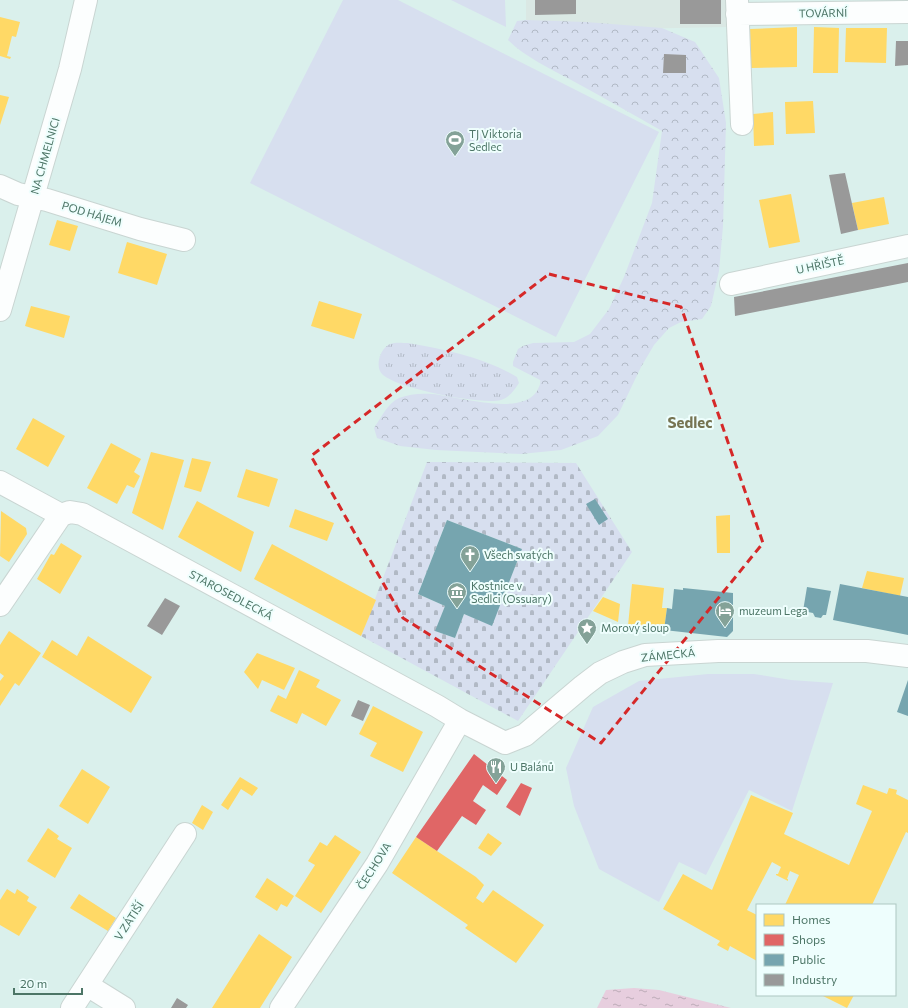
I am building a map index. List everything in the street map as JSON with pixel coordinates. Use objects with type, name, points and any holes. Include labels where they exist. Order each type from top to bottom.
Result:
[{"type":"street","name":"NA CHMELNICI","points":[[0,310],[70,69],[86,0]]},
{"type":"street","name":"TOVÁRNÍ","points":[[742,124],[737,7],[908,12]]},
{"type":"street","name":"POD HÁJEM","points":[[0,186],[18,194],[184,240]]},
{"type":"street","name":"U HŘIŠTĚ","points":[[731,284],[908,246]]},
{"type":"street","points":[[0,482],[61,515],[0,605]]},
{"type":"street","name":"STAROSEDLECKÁ","points":[[61,515],[70,512],[82,514],[437,706],[460,720]]},
{"type":"street","name":"ZÁMECKÁ","points":[[460,720],[505,743],[525,735],[583,686],[600,674],[623,662],[645,655],[733,651],[867,651],[908,656]]},
{"type":"street","name":"ČECHOVA","points":[[281,1008],[377,864],[460,720]]},
{"type":"street","name":"V ZÁTIŠÍ","points":[[72,1008],[185,834]]},
{"type":"street","points":[[87,985],[124,1008]]},
{"type":"highlighted area","points":[[549,274],[681,307],[763,543],[601,743],[403,618],[311,456]]},
{"type":"shaded area","points":[[0,0],[908,0],[908,1008],[0,1008]]},
{"type":"shaded area","points":[[526,0],[726,0],[726,27],[526,31]]},
{"type":"green space","name":"TJ Viktoria Sedlec","points":[[343,0],[398,0],[659,132],[556,337],[250,183]]},
{"type":"green space","points":[[451,0],[505,0],[506,27]]},
{"type":"green space","points":[[517,21],[586,22],[662,28],[695,42],[719,78],[726,123],[723,226],[719,271],[711,306],[702,319],[681,322],[669,328],[654,345],[641,367],[618,415],[598,436],[561,450],[521,454],[436,450],[400,446],[377,438],[374,428],[388,407],[399,398],[411,395],[428,394],[503,404],[517,403],[529,399],[537,391],[540,380],[513,366],[518,349],[533,343],[574,342],[590,334],[609,309],[624,277],[652,203],[662,131],[522,52],[508,40]]},
{"type":"green space","points":[[394,343],[408,343],[450,351],[478,359],[505,370],[517,377],[519,383],[507,397],[501,400],[491,401],[440,395],[405,386],[380,372],[379,358],[386,346]]},
{"type":"green space","points":[[427,462],[576,463],[632,552],[518,721],[361,636]],"holes":[[[447,520],[522,549],[492,625],[464,614],[455,638],[436,631],[445,606],[418,594]]]},
{"type":"green space","points":[[708,674],[754,674],[791,680],[833,683],[792,811],[749,790],[706,875],[679,862],[659,902],[599,869],[574,806],[566,768],[593,707],[639,681]]},
{"type":"water","points":[[634,988],[659,990],[731,1008],[597,1008],[606,990]]},
{"type":"building: Homes","points":[[0,17],[20,22],[16,37],[12,36],[7,56],[11,57],[10,59],[0,56]]},
{"type":"building: Homes","points":[[797,27],[797,67],[751,68],[750,29]]},
{"type":"building: Homes","points":[[814,27],[839,28],[838,73],[813,73]]},
{"type":"building: Homes","points":[[846,28],[887,28],[886,63],[845,62]]},
{"type":"building: Homes","points":[[0,95],[9,97],[0,125]]},
{"type":"building: Homes","points":[[813,101],[815,133],[786,134],[785,102]]},
{"type":"building: Homes","points":[[773,112],[774,145],[754,146],[753,114]]},
{"type":"building: Homes","points":[[791,194],[800,242],[769,248],[759,200]]},
{"type":"building: Homes","points":[[884,197],[889,224],[858,230],[852,203]]},
{"type":"building: Homes","points":[[57,220],[78,226],[70,251],[49,245]]},
{"type":"building: Homes","points":[[127,242],[167,254],[157,285],[118,273]]},
{"type":"building: Homes","points":[[319,301],[362,314],[354,339],[311,326]]},
{"type":"building: Homes","points":[[31,306],[70,316],[64,338],[25,326]]},
{"type":"building: Homes","points":[[33,418],[65,436],[48,467],[16,449]]},
{"type":"building: Homes","points":[[111,443],[141,459],[134,472],[140,476],[134,488],[127,485],[117,504],[87,488]]},
{"type":"building: Homes","points":[[151,452],[184,460],[163,530],[132,513]]},
{"type":"building: Homes","points":[[192,458],[211,462],[201,492],[184,487]]},
{"type":"building: Homes","points":[[246,469],[278,479],[269,507],[237,497]]},
{"type":"building: Homes","points":[[197,501],[254,532],[241,572],[178,537]]},
{"type":"building: Homes","points":[[295,509],[334,523],[327,541],[289,527]]},
{"type":"building: Homes","points":[[1,511],[26,528],[27,534],[9,562],[0,556]]},
{"type":"building: Homes","points":[[730,515],[730,553],[717,553],[716,516]]},
{"type":"building: Homes","points":[[61,543],[82,556],[60,594],[37,579],[51,554],[54,555]]},
{"type":"building: Homes","points":[[272,544],[376,600],[361,636],[254,579]]},
{"type":"building: Homes","points":[[867,571],[904,578],[900,596],[862,588]]},
{"type":"building: Homes","points":[[632,584],[664,588],[662,608],[667,608],[664,630],[628,626]]},
{"type":"building: Homes","points":[[603,597],[620,604],[618,622],[593,611]]},
{"type":"building: Homes","points":[[9,631],[41,653],[19,686],[15,683],[0,706],[0,681],[4,676],[0,673],[0,645]]},
{"type":"building: Homes","points":[[88,636],[152,677],[131,713],[42,657],[52,640],[77,656]]},
{"type":"building: Homes","points":[[257,653],[295,668],[284,690],[262,680],[258,689],[244,672]]},
{"type":"building: Homes","points":[[299,670],[320,680],[316,687],[341,700],[326,726],[302,713],[297,724],[270,711],[278,695],[286,699]]},
{"type":"building: Homes","points":[[373,706],[423,732],[403,772],[370,756],[377,743],[359,734]]},
{"type":"building: Homes","points":[[82,769],[110,787],[88,824],[59,806]]},
{"type":"building: Homes","points":[[240,777],[258,788],[252,796],[241,789],[228,810],[221,805]]},
{"type":"building: Homes","points":[[863,785],[887,794],[889,788],[897,790],[896,794],[908,800],[908,833],[906,832],[872,904],[785,904],[799,875],[790,871],[787,879],[788,881],[776,875],[781,867],[772,862],[747,910],[756,914],[756,960],[730,946],[728,951],[717,945],[720,941],[663,909],[683,874],[712,890],[751,795],[793,813],[784,834],[849,865],[872,811],[856,804]]},
{"type":"building: Homes","points":[[202,805],[213,812],[203,830],[192,823]]},
{"type":"building: Homes","points":[[48,828],[59,836],[57,839],[72,848],[55,878],[27,861]]},
{"type":"building: Homes","points":[[488,833],[502,843],[491,856],[478,848]]},
{"type":"building: Homes","points":[[335,835],[361,852],[321,913],[295,896],[315,865],[308,861],[320,842],[327,846]]},
{"type":"building: Homes","points":[[416,837],[476,877],[484,885],[476,898],[483,903],[493,890],[544,925],[516,963],[465,928],[468,925],[392,873]]},
{"type":"building: Homes","points":[[267,878],[294,896],[287,907],[281,904],[277,911],[255,897]]},
{"type":"building: Homes","points":[[7,889],[15,894],[17,889],[29,897],[27,901],[37,907],[19,936],[0,925],[0,900]]},
{"type":"building: Homes","points":[[79,894],[116,918],[108,931],[70,908]]},
{"type":"building: Homes","points":[[259,934],[292,957],[260,1008],[212,1008]]},
{"type":"building: Homes","points":[[823,996],[853,996],[847,1008]]},
{"type":"building: Shops","points":[[474,754],[507,780],[497,795],[483,785],[473,801],[486,810],[476,825],[462,816],[437,851],[416,837]]},
{"type":"building: Shops","points":[[521,783],[532,788],[520,816],[506,807]]},
{"type":"building: Public","points":[[595,499],[608,519],[599,525],[586,504]]},
{"type":"building: Public","name":"Všech svatých","points":[[447,520],[522,549],[492,626],[464,614],[455,638],[435,631],[445,606],[418,594]]},
{"type":"building: Public","points":[[840,584],[908,597],[908,635],[833,620]]},
{"type":"building: Public","points":[[807,587],[831,591],[826,615],[823,615],[821,618],[815,617],[813,613],[803,611]]},
{"type":"building: Public","points":[[683,588],[733,593],[733,631],[727,637],[664,630],[667,608],[672,609],[674,589],[683,590]]},
{"type":"building: Public","points":[[908,680],[908,716],[897,712]]},
{"type":"building: Industry","points":[[535,0],[576,0],[576,14],[535,15]]},
{"type":"building: Industry","points":[[680,0],[721,0],[721,24],[680,24]]},
{"type":"building: Industry","points":[[896,41],[908,41],[908,65],[895,66]]},
{"type":"building: Industry","points":[[664,54],[686,55],[686,73],[663,73]]},
{"type":"building: Industry","points":[[845,173],[858,230],[841,234],[829,175]]},
{"type":"building: Industry","points":[[908,263],[908,282],[735,316],[734,297]]},
{"type":"building: Industry","points":[[165,598],[180,606],[162,635],[147,626]]},
{"type":"building: Industry","points":[[358,700],[370,705],[363,721],[351,716]]},
{"type":"building: Industry","points":[[177,998],[188,1005],[186,1008],[171,1008]]},
{"type":"place","name":"TJ Viktoria Sedlec","points":[[455,157]]},
{"type":"place","name":"Všech svatých","points":[[470,572]]},
{"type":"place","name":"Kostnice v Sedlci (Ossuary)","points":[[457,609]]},
{"type":"place","name":"muzeum Lega","points":[[725,628]]},
{"type":"place","name":"Morový sloup","points":[[587,645]]},
{"type":"place","name":"U Balánů","points":[[496,784]]},
{"type":"district","name":"Sedlec","points":[[690,423]]}]
